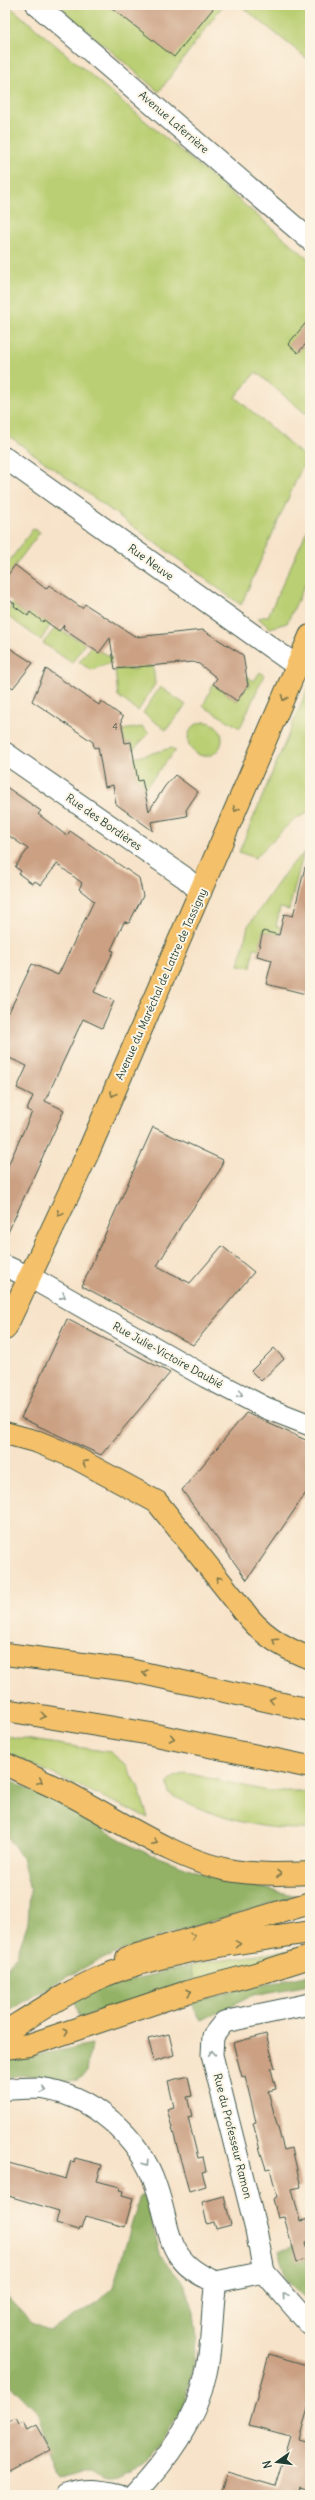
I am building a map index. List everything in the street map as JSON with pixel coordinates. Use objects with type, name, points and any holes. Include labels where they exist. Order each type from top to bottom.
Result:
[{"type":"main road","name":"Avenue du Maréchal de Lattre de Tassigny","points":[[5,1329],[86,1155],[201,892],[310,636]]},
{"type":"main road","points":[[5,1433],[38,1442],[74,1457],[157,1502],[254,1625],[275,1642],[310,1658]]},
{"type":"main road","points":[[5,1654],[128,1670],[310,1710]]},
{"type":"main road","points":[[5,1710],[152,1734],[310,1767]]},
{"type":"main road","points":[[5,1764],[63,1791],[156,1842],[194,1859],[233,1871],[280,1875],[310,1873]]},
{"type":"main road","points":[[5,2020],[53,1991],[137,1954],[310,1903]]},
{"type":"main road","points":[[5,2032],[55,2001],[105,1976],[139,1964],[184,1953],[310,1932]]},
{"type":"main road","points":[[5,2048],[29,2045],[188,1992],[266,1971],[310,1957]]},
{"type":"street","name":"Avenue Laferrière","points":[[38,5],[310,240]]},
{"type":"street","name":"Rue Neuve","points":[[5,458],[297,666]]},
{"type":"street","name":"Rue des Bordières","points":[[5,753],[184,877],[201,892]]},
{"type":"street","name":"Rue Julie-Victoire Daubié","points":[[5,1266],[30,1277],[266,1408],[310,1425]]},
{"type":"street","points":[[266,1971],[310,1966]]},
{"type":"street","name":"Rue du Professeur Ramon","points":[[264,2272],[256,2230],[212,2055],[213,2036],[224,2022],[310,2004]]},
{"type":"street","points":[[5,2089],[39,2088],[72,2097],[93,2108],[127,2135],[149,2168],[163,2207],[173,2248],[186,2266],[216,2282],[264,2272],[310,2325]]},
{"type":"street","points":[[134,2495],[170,2453],[187,2427],[198,2401],[206,2372],[216,2282]]},
{"type":"street","points":[[66,2495],[79,2491],[96,2489],[120,2495]]},
{"type":"green space","points":[[5,5],[8,5],[310,260],[310,412],[305,413],[256,372],[235,397],[306,458],[241,605],[5,433]]},
{"type":"green space","points":[[67,5],[223,5],[159,92],[63,10]]},
{"type":"green space","points":[[240,5],[310,5],[310,61]]},
{"type":"green space","points":[[310,524],[310,574],[287,623],[270,628],[258,618],[268,616]]},
{"type":"green space","points":[[33,529],[40,532],[5,579],[5,567]]},
{"type":"green space","points":[[13,602],[16,604],[14,606],[27,616],[30,612],[51,624],[41,640],[6,615]]},
{"type":"green space","points":[[55,628],[85,643],[72,663],[43,643]]},
{"type":"green space","points":[[91,647],[112,657],[110,663],[91,670],[79,662]]},
{"type":"green space","points":[[144,660],[145,667],[153,666],[155,684],[138,711],[118,696],[115,669],[137,669],[136,662]]},
{"type":"green space","points":[[260,672],[264,675],[240,728],[203,706],[213,684],[237,701],[244,687],[249,686],[247,676],[254,681]]},
{"type":"green space","points":[[310,683],[310,812],[293,820],[255,858],[239,852]]},
{"type":"green space","points":[[160,687],[186,705],[166,730],[143,713]]},
{"type":"green space","points":[[208,722],[217,727],[221,732],[221,746],[217,751],[212,755],[202,756],[198,755],[189,746],[188,736],[189,732],[198,723]]},
{"type":"green space","points":[[142,727],[149,733],[133,750],[131,742],[125,743],[122,730]]},
{"type":"green space","points":[[171,748],[175,751],[144,789],[142,781],[137,781],[131,759]]},
{"type":"green space","points":[[310,847],[310,855],[303,855],[289,910],[280,908],[276,926],[281,927],[279,935],[263,931],[259,949],[254,948],[251,967],[239,965],[248,926],[290,866]]},
{"type":"green space","points":[[5,1736],[110,1752],[126,1765],[138,1786],[148,1818],[5,1752]]},
{"type":"green space","points":[[186,1773],[267,1791],[300,1791],[310,1794],[310,1829],[290,1829],[254,1825],[237,1821],[204,1810],[169,1794],[168,1783],[174,1777]]},
{"type":"green space","points":[[5,1778],[62,1805],[137,1849],[212,1877],[298,1896],[181,1930],[112,1955],[57,1982],[5,2014],[5,1971],[17,1954],[28,1922],[30,1891],[22,1858],[5,1832]]},
{"type":"green space","points":[[310,1947],[310,1949],[195,1980],[190,1965]]},
{"type":"green space","points":[[190,1965],[195,1980],[80,2018],[74,1999],[96,1989]]},
{"type":"green space","points":[[310,1975],[310,1985],[253,1995],[201,2020],[191,2003],[234,1991]]},
{"type":"green space","points":[[91,2044],[87,2072],[79,2080],[66,2081],[28,2075],[5,2077],[5,2060],[26,2058]]},
{"type":"green space","points":[[140,2196],[145,2196],[161,2257],[184,2284],[194,2312],[197,2337],[190,2385],[182,2408],[163,2442],[145,2464],[114,2478],[103,2478],[92,2471],[84,2471],[59,2477],[53,2468],[38,2413],[5,2379],[5,2295],[32,2323],[51,2331],[97,2302],[113,2287]]},
{"type":"green space","points":[[310,2242],[310,2302],[287,2280],[278,2251]]},
{"type":"building","points":[[108,5],[216,5],[174,57]]},
{"type":"building","points":[[310,318],[310,339],[298,353],[288,344]]},
{"type":"building","points":[[15,565],[46,589],[49,585],[82,608],[85,604],[136,637],[203,630],[243,655],[248,685],[237,701],[213,684],[217,678],[199,664],[193,662],[115,669],[110,638],[99,653],[63,629],[64,625],[59,631],[44,620],[43,622],[30,612],[28,616],[14,606],[15,604],[5,597],[5,579]]},
{"type":"building","points":[[5,645],[33,663],[13,688],[5,682]]},
{"type":"building","points":[[46,669],[99,705],[101,701],[123,717],[121,720],[125,743],[131,742],[138,781],[142,780],[149,811],[165,786],[175,775],[198,792],[186,810],[187,816],[151,822],[153,831],[116,804],[113,785],[105,787],[98,747],[94,748],[93,742],[32,701]]},
{"type":"building","points":[[5,786],[41,811],[38,814],[67,836],[70,831],[139,878],[143,896],[129,923],[124,922],[111,950],[114,951],[94,992],[114,1001],[102,1028],[83,1019],[45,1101],[64,1110],[5,1239],[5,1172],[32,1112],[27,1110],[33,1096],[17,1088],[27,1066],[5,1056],[5,1009],[9,1012],[32,964],[58,975],[94,901],[79,889],[82,883],[57,864],[41,885],[35,881],[33,884],[19,874],[21,871],[15,867],[28,849],[5,833]]},
{"type":"building","points":[[305,867],[310,868],[310,995],[266,984],[272,960],[257,956],[263,931],[279,935],[284,914],[293,916]]},
{"type":"building","points":[[153,1127],[223,1160],[220,1170],[182,1224],[157,1266],[190,1283],[222,1246],[254,1272],[193,1345],[82,1286]]},
{"type":"building","points":[[67,1319],[170,1373],[101,1455],[21,1418]]},
{"type":"building","points":[[274,1348],[284,1359],[261,1381],[251,1371]]},
{"type":"building","points":[[246,1413],[310,1442],[310,1487],[247,1580],[182,1490]]},
{"type":"building","points":[[169,2034],[174,2055],[154,2061],[148,2039]]},
{"type":"building","points":[[266,2034],[275,2068],[271,2069],[276,2089],[268,2091],[284,2150],[292,2148],[301,2187],[292,2189],[300,2221],[310,2219],[310,2242],[305,2243],[309,2259],[297,2262],[284,2217],[278,2218],[273,2199],[277,2197],[270,2168],[266,2169],[260,2150],[253,2123],[256,2122],[245,2076],[242,2077],[233,2043]]},
{"type":"building","points":[[188,2076],[192,2096],[187,2097],[192,2116],[188,2117],[198,2158],[203,2157],[206,2171],[202,2172],[206,2186],[189,2191],[167,2109],[174,2107],[168,2081]]},
{"type":"building","points":[[75,2158],[102,2165],[97,2181],[120,2187],[119,2190],[123,2191],[122,2195],[133,2198],[125,2227],[86,2216],[82,2228],[80,2227],[79,2230],[56,2223],[59,2211],[5,2195],[5,2162],[66,2179],[71,2161],[74,2162]]},
{"type":"building","points":[[224,2196],[231,2225],[216,2229],[214,2222],[207,2224],[202,2202]]},
{"type":"building","points":[[269,2354],[310,2366],[310,2402],[299,2439],[310,2442],[310,2490],[300,2487],[299,2492],[294,2491],[294,2495],[220,2495],[227,2472],[275,2486],[290,2436],[249,2425]]},
{"type":"building","points":[[16,2418],[19,2424],[24,2422],[28,2430],[37,2425],[51,2450],[5,2474],[5,2424]]}]
